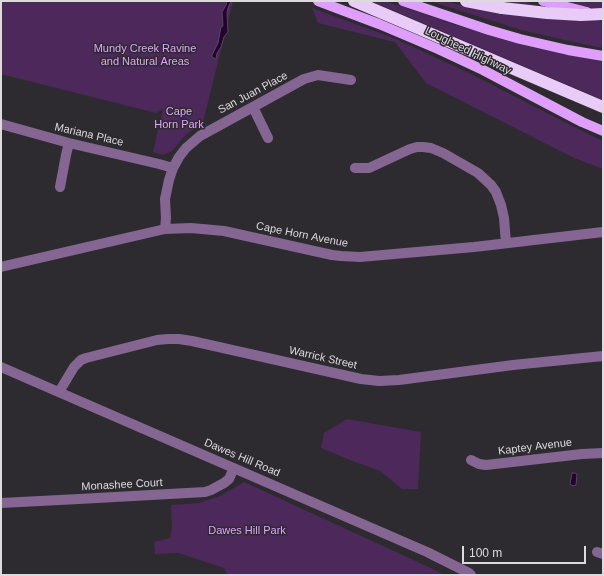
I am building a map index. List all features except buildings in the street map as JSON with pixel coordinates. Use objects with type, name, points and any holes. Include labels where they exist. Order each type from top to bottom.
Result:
[{"type":"highway","points":[[354,1],[603,107]]},
{"type":"highway","points":[[466,1],[498,7],[547,13],[603,15]]},
{"type":"highway","points":[[474,1],[498,7]]},
{"type":"main road","name":"Lougheed Highway","points":[[318,1],[438,49],[483,70],[603,132]]},
{"type":"main road","name":"Lougheed Highway","points":[[403,1],[520,39],[603,56]]},
{"type":"main road","points":[[543,1],[603,15]]},
{"type":"street","name":"San Juan Place","points":[[165,229],[166,199],[169,180],[173,168],[178,157],[200,136],[304,79],[318,75],[351,80]]},
{"type":"street","points":[[253,107],[268,138]]},
{"type":"street","name":"Mariana Place","points":[[1,124],[69,143],[173,168]]},
{"type":"street","points":[[60,187],[69,143]]},
{"type":"street","points":[[356,168],[369,168],[417,147],[431,148],[443,153],[478,173],[493,189],[498,198],[502,211],[506,243]]},
{"type":"street","name":"Cape Horn Avenue","points":[[1,267],[165,229],[191,228],[224,231],[346,257],[386,255],[603,232]]},
{"type":"street","name":"Warrick Street","points":[[59,392],[74,368],[81,360],[157,340],[168,339],[192,341],[361,379],[379,381],[399,380],[505,366],[603,356]]},
{"type":"street","name":"Dawes Hill Road","points":[[1,367],[427,552],[471,575]]},
{"type":"street","name":"Kaptey Avenue","points":[[471,460],[479,464],[486,465],[603,453]]},
{"type":"street","name":"Monashee Court","points":[[1,503],[205,492],[224,484],[229,479],[234,468]]},
{"type":"green space","name":"Mundy Creek Ravine and Natural Areas","points":[[1,1],[233,1],[203,122],[188,133],[172,151],[163,155],[153,152],[163,109],[156,113],[1,74]]},
{"type":"green space","points":[[371,1],[385,1],[522,45],[603,62],[603,100]]},
{"type":"green space","points":[[430,1],[444,1],[502,15],[505,1],[521,1],[603,22],[603,48],[521,30]]},
{"type":"green space","points":[[562,1],[603,1],[603,11],[584,6]]},
{"type":"green space","points":[[312,8],[396,39],[471,74],[603,141],[603,169],[574,158],[426,83],[395,42],[318,23]]},
{"type":"green space","points":[[347,419],[421,432],[418,489],[402,489],[380,471],[321,448],[324,433]]},
{"type":"green space","name":"Dawes Hill Park","points":[[244,482],[444,575],[227,575],[224,568],[178,553],[155,554],[154,542],[170,538],[172,528],[171,505],[199,503],[220,496]]},
{"type":"shaded area","points":[[227,1],[231,1],[227,13],[228,32],[224,37],[216,59],[212,57],[212,55],[218,43],[221,27],[223,26],[222,12]]},
{"type":"shaded area","points":[[572,473],[577,474],[576,485],[573,486],[570,484]]},
{"type":"park label","name":"Cape Horn Park","points":[[179,118]]}]
